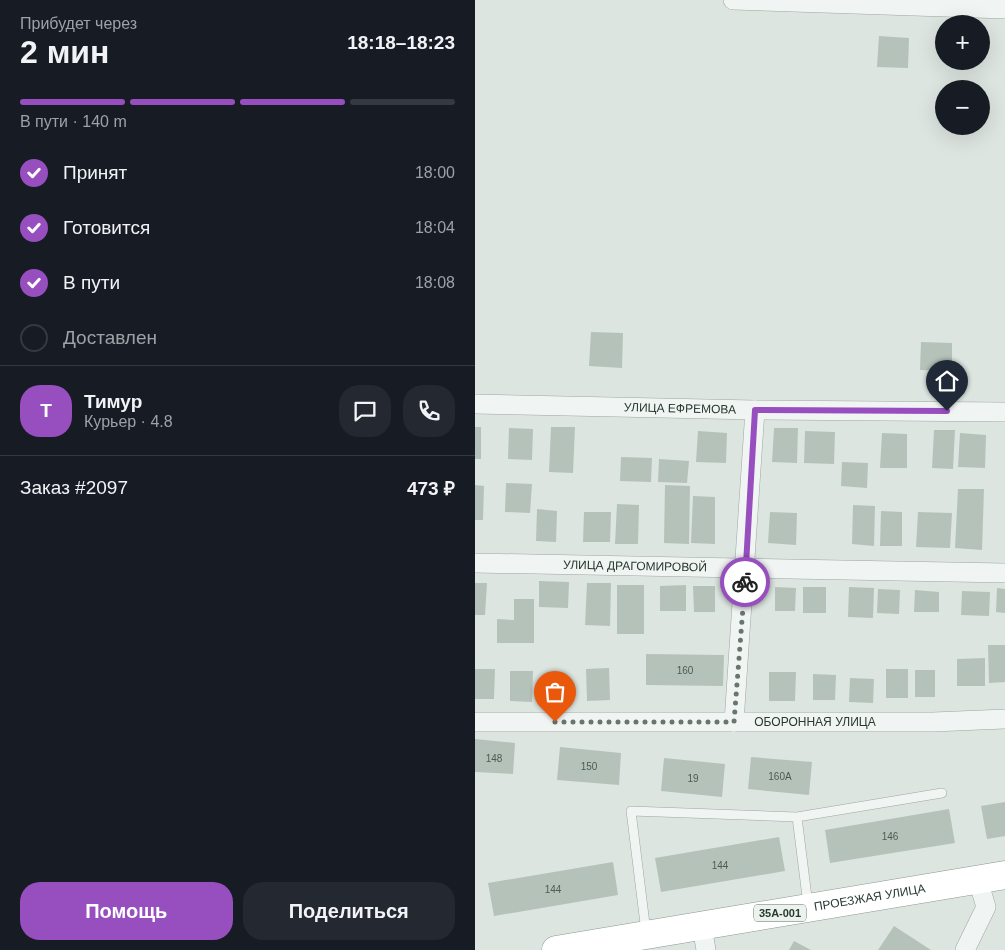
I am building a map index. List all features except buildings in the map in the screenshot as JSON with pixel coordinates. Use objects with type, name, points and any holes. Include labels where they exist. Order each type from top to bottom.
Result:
[{"type":"highway","name":"ПРОЕЗЖАЯ УЛИЦА","points":[[555,950],[647,935],[704,938],[808,908],[1005,875]]},
{"type":"street","points":[[733,0],[1005,9]]},
{"type":"street","name":"УЛИЦА ЕФРЕМОВА","points":[[475,404],[755,410],[1005,412]]},
{"type":"street","points":[[734,722],[755,410]]},
{"type":"street","name":"УЛИЦА ДРАГОМИРОВОЙ","points":[[475,563],[1005,573]]},
{"type":"street","name":"ОБОРОННАЯ УЛИЦА","points":[[475,722],[933,722],[1005,719]]},
{"type":"street","points":[[965,950],[986,907],[978,880]]},
{"type":"lane","points":[[647,935],[631,810],[797,818],[942,793]]},
{"type":"lane","points":[[797,818],[808,908]]},
{"type":"way so far","points":[[555,722],[734,722],[745,582]]},
{"type":"route","points":[[745,582],[755,410],[947,411]]}]
